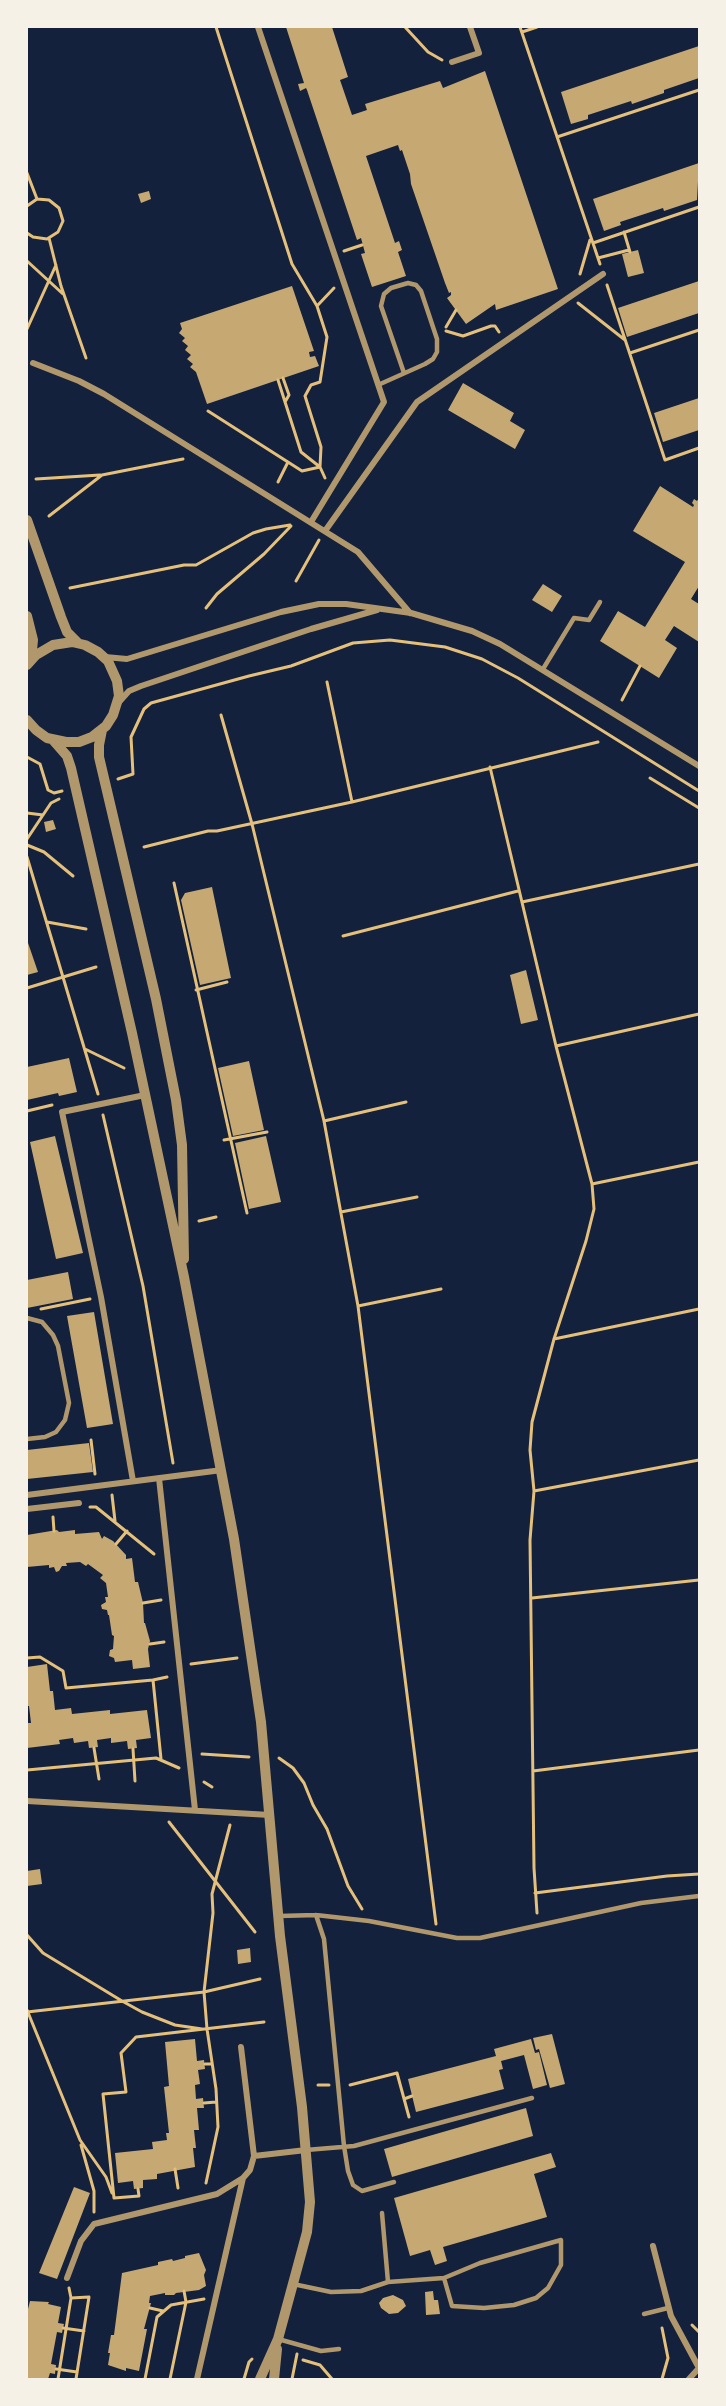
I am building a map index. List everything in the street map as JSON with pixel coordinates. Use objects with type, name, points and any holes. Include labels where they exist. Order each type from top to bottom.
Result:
[{"type":"street","points":[[258,27],[384,402],[311,522]]},
{"type":"street","points":[[452,62],[479,52],[470,27]]},
{"type":"street","points":[[325,531],[417,402],[603,274]]},
{"type":"street","points":[[33,363],[80,381],[104,394],[358,552],[411,613]]},
{"type":"street","points":[[27,520],[67,632],[79,643],[92,648],[104,657],[117,681],[118,703]]},
{"type":"street","points":[[104,657],[127,659],[281,612],[319,604],[346,604],[411,613],[472,631],[500,644],[699,766]]},
{"type":"street","points":[[28,724],[53,740],[79,742],[102,730],[110,722],[118,703],[129,692],[141,686],[311,629],[381,609]]},
{"type":"street","points":[[27,616],[33,640],[29,662]]},
{"type":"street","points":[[29,662],[41,651],[53,645],[79,643]]},
{"type":"street","points":[[102,730],[99,757],[156,999],[176,1100],[182,1145],[184,1277]]},
{"type":"street","points":[[53,740],[67,756],[71,768],[184,1277],[222,1470],[258,1700],[278,1916],[306,2150],[310,2202],[308,2222],[278,2339],[260,2379]]},
{"type":"street","points":[[133,1481],[101,1297],[62,1112],[145,1095]]},
{"type":"street","points":[[27,1495],[222,1470]]},
{"type":"street","points":[[159,1478],[195,1810]]},
{"type":"street","points":[[27,1509],[79,1503]]},
{"type":"street","points":[[27,1801],[270,1815]]},
{"type":"street","points":[[67,2278],[81,2241],[94,2224],[217,2194],[243,2178],[254,2156],[241,2047]]},
{"type":"street","points":[[254,2156],[306,2150]]},
{"type":"street","points":[[197,2379],[243,2178]]},
{"type":"street","points":[[653,2246],[668,2308],[699,2368],[689,2379]]},
{"type":"street","points":[[274,2379],[278,2339]]},
{"type":"lane","points":[[378,385],[404,373],[433,359],[437,346],[437,339],[421,291],[416,285],[408,283],[391,288],[384,294],[381,306],[404,373]]},
{"type":"lane","points":[[543,669],[574,618],[589,620],[600,602]]},
{"type":"lane","points":[[27,1318],[42,1322],[53,1335],[58,1346],[69,1403],[65,1420],[56,1432],[45,1437],[27,1439]]},
{"type":"lane","points":[[278,1916],[316,1915],[369,1921],[457,1938],[480,1938],[641,1903],[699,1896]]},
{"type":"lane","points":[[316,1915],[324,1939],[344,2146],[353,2185],[362,2191],[394,2182]]},
{"type":"lane","points":[[306,2150],[354,2146],[532,2098]]},
{"type":"lane","points":[[382,2213],[388,2282]]},
{"type":"lane","points":[[293,2284],[331,2292],[361,2291],[388,2282],[444,2278],[480,2264],[561,2240],[561,2265],[548,2288],[536,2298],[514,2305],[484,2308],[452,2306],[444,2278]]},
{"type":"lane","points":[[644,2314],[668,2308]]},
{"type":"lane","points":[[278,2339],[321,2351],[339,2349]]},
{"type":"path","points":[[216,27],[291,264],[317,306],[327,337],[320,382],[311,386],[305,396],[321,447],[320,467],[330,491]]},
{"type":"path","points":[[405,27],[428,52],[438,59],[452,62]]},
{"type":"path","points":[[520,27],[665,460],[699,448]]},
{"type":"path","points":[[522,32],[537,27]]},
{"type":"path","points":[[557,137],[699,90]]},
{"type":"path","points":[[27,173],[37,199]]},
{"type":"path","points":[[27,206],[37,199],[49,200],[59,208],[62,214],[61,227],[49,238],[40,240],[27,233]]},
{"type":"path","points":[[592,241],[699,207]]},
{"type":"path","points":[[598,258],[630,251],[624,232]]},
{"type":"path","points":[[49,238],[64,296],[86,358]]},
{"type":"path","points":[[592,241],[572,295],[626,340]]},
{"type":"path","points":[[352,249],[363,245]]},
{"type":"path","points":[[27,261],[64,296]]},
{"type":"path","points":[[27,329],[57,264]]},
{"type":"path","points":[[317,306],[343,278]]},
{"type":"path","points":[[456,310],[444,330],[463,336],[495,326],[505,341]]},
{"type":"path","points":[[630,353],[699,330]]},
{"type":"path","points":[[283,378],[289,395],[285,402]]},
{"type":"path","points":[[278,380],[301,452],[320,467]]},
{"type":"path","points":[[208,411],[302,471],[320,467]]},
{"type":"path","points":[[36,478],[102,475],[203,455]]},
{"type":"path","points":[[278,482],[288,462]]},
{"type":"path","points":[[49,516],[102,475]]},
{"type":"path","points":[[206,608],[217,594],[264,554],[301,516]]},
{"type":"path","points":[[70,588],[184,565],[196,565],[254,533],[266,528],[291,525]]},
{"type":"path","points":[[296,581],[325,531]]},
{"type":"path","points":[[115,780],[134,774],[131,737],[144,709],[151,703],[291,666],[353,643],[390,639],[466,652],[518,678],[699,791]]},
{"type":"path","points":[[622,700],[640,666]]},
{"type":"path","points":[[327,682],[352,802]]},
{"type":"path","points":[[221,715],[252,824],[324,1121],[358,1306],[437,1934]]},
{"type":"path","points":[[144,847],[208,831],[252,824],[352,802],[598,742]]},
{"type":"path","points":[[27,757],[40,764],[48,790],[54,793],[66,790]]},
{"type":"path","points":[[490,767],[556,1046],[592,1184],[594,1209],[554,1339],[532,1422],[530,1450],[534,1491],[530,1540],[535,1906]]},
{"type":"path","points":[[650,778],[699,808]]},
{"type":"path","points":[[27,839],[51,803],[59,799]]},
{"type":"path","points":[[27,813],[43,815]]},
{"type":"path","points":[[27,845],[44,852],[74,876]]},
{"type":"path","points":[[27,857],[110,1137],[112,1157],[143,1286],[175,1476]]},
{"type":"path","points":[[521,902],[699,864]]},
{"type":"path","points":[[174,883],[247,1213]]},
{"type":"path","points":[[343,936],[519,891]]},
{"type":"path","points":[[47,922],[86,929]]},
{"type":"path","points":[[27,988],[96,967]]},
{"type":"path","points":[[197,990],[227,982]]},
{"type":"path","points":[[556,1046],[699,1014]]},
{"type":"path","points":[[85,1049],[126,1068]]},
{"type":"path","points":[[324,1121],[406,1102]]},
{"type":"path","points":[[224,1140],[267,1132]]},
{"type":"path","points":[[592,1184],[699,1162]]},
{"type":"path","points":[[341,1212],[417,1197]]},
{"type":"path","points":[[199,1221],[216,1217]]},
{"type":"path","points":[[358,1306],[441,1289]]},
{"type":"path","points":[[38,1309],[94,1298]]},
{"type":"path","points":[[554,1339],[699,1309]]},
{"type":"path","points":[[91,1440],[96,1479]]},
{"type":"path","points":[[534,1491],[699,1460]]},
{"type":"path","points":[[111,1484],[115,1521]]},
{"type":"path","points":[[79,1503],[84,1508],[96,1507],[156,1555]]},
{"type":"path","points":[[116,1544],[127,1531]]},
{"type":"path","points":[[532,1598],[699,1580]]},
{"type":"path","points":[[143,1603],[161,1600]]},
{"type":"path","points":[[150,1644],[166,1642]]},
{"type":"path","points":[[27,1656],[40,1657],[63,1671],[66,1688],[167,1679],[168,1666],[237,1658]]},
{"type":"path","points":[[153,1680],[161,1759]]},
{"type":"path","points":[[94,1748],[99,1779]]},
{"type":"path","points":[[133,1749],[135,1781]]},
{"type":"path","points":[[533,1771],[699,1750]]},
{"type":"path","points":[[189,1755],[212,1753],[251,1758]]},
{"type":"path","points":[[27,1770],[156,1758],[191,1774],[212,1787]]},
{"type":"path","points":[[279,1758],[293,1768],[304,1784],[327,1829],[348,1886],[369,1921]]},
{"type":"path","points":[[169,1822],[255,1932]]},
{"type":"path","points":[[206,2183],[218,2127],[204,1992],[209,1964],[213,1913],[212,1894],[231,1825]]},
{"type":"path","points":[[534,1893],[699,1874]]},
{"type":"path","points":[[27,1935],[43,1953],[122,2001],[175,2025],[207,2029]]},
{"type":"path","points":[[94,2224],[94,2192],[80,2140],[27,2011],[204,1992],[260,1978]]},
{"type":"path","points":[[114,2198],[103,2094],[126,2092],[121,2053],[136,2037],[264,2022]]},
{"type":"path","points":[[205,2064],[212,2064]]},
{"type":"path","points":[[318,2085],[352,2085],[397,2073],[409,2116]]},
{"type":"path","points":[[404,2098],[412,2096]]},
{"type":"path","points":[[204,2103],[216,2102]]},
{"type":"path","points":[[80,2140],[106,2177],[114,2198]]},
{"type":"path","points":[[175,2169],[178,2188]]},
{"type":"path","points":[[114,2198],[139,2196],[138,2189]]},
{"type":"path","points":[[58,2379],[57,2369],[71,2298],[67,2278]]},
{"type":"path","points":[[170,2379],[186,2302],[184,2291]]},
{"type":"path","points":[[71,2298],[90,2297],[76,2379]]},
{"type":"path","points":[[145,2379],[157,2317],[171,2305],[212,2298]]},
{"type":"path","points":[[150,2308],[164,2311]]},
{"type":"path","points":[[64,2328],[84,2331]]},
{"type":"path","points":[[292,2379],[300,2345]]},
{"type":"path","points":[[143,2349],[150,2351]]},
{"type":"path","points":[[662,2379],[668,2355]]},
{"type":"path","points":[[303,2360],[320,2366],[332,2379]]},
{"type":"path","points":[[57,2369],[77,2372]]},
{"type":"building","points":[[286,27],[332,27],[348,77],[340,80],[352,115],[367,110],[365,104],[440,81],[443,88],[485,71],[558,289],[496,310],[495,304],[466,324],[447,298],[451,292],[449,293],[445,283],[411,184],[402,150],[400,151],[398,145],[366,156],[395,243],[399,241],[402,250],[398,252],[406,276],[372,287],[361,254],[365,253],[361,238],[357,240],[307,90],[306,88],[300,91],[298,84],[304,83]]},
{"type":"building","points":[[699,46],[699,78],[632,104],[631,101],[588,115],[588,119],[571,124],[561,92]]},
{"type":"building","points":[[699,163],[697,200],[620,222],[621,225],[604,231],[593,199]]},
{"type":"building","points":[[149,191],[151,199],[141,203],[138,194]]},
{"type":"building","points":[[638,250],[644,273],[628,277],[622,254]]},
{"type":"building","points":[[699,281],[699,313],[627,337],[618,308]]},
{"type":"building","points":[[292,286],[314,351],[309,352],[310,357],[315,356],[319,366],[207,404],[196,372],[190,367],[193,364],[187,359],[191,355],[185,350],[188,346],[182,341],[185,338],[179,333],[182,329],[180,323]]},
{"type":"building","points":[[463,383],[514,413],[510,421],[525,430],[515,449],[448,410]]},
{"type":"building","points":[[699,398],[699,430],[663,442],[654,413]]},
{"type":"building","points":[[660,486],[693,507],[694,499],[697,501],[699,498],[699,586],[691,599],[699,604],[699,642],[674,626],[665,640],[677,648],[659,678],[600,641],[618,611],[645,627],[685,562],[633,531]]},
{"type":"building","points":[[543,584],[562,596],[552,612],[532,600]]},
{"type":"building","points":[[53,820],[56,829],[46,832],[44,822]]},
{"type":"building","points":[[212,887],[231,978],[200,985],[181,900],[185,893]]},
{"type":"building","points":[[27,940],[38,972],[27,975]]},
{"type":"building","points":[[526,970],[538,1020],[521,1024],[510,975]]},
{"type":"building","points":[[69,1058],[77,1092],[59,1096],[58,1093],[27,1100],[27,1067]]},
{"type":"building","points":[[249,1061],[264,1130],[233,1136],[218,1068]]},
{"type":"building","points":[[55,1136],[83,1253],[56,1259],[30,1142]]},
{"type":"building","points":[[266,1136],[281,1202],[249,1209],[235,1143]]},
{"type":"building","points":[[68,1272],[73,1299],[27,1308],[27,1280]]},
{"type":"building","points":[[94,1312],[113,1424],[87,1428],[67,1316]]},
{"type":"building","points":[[89,1443],[93,1472],[27,1479],[27,1450]]},
{"type":"building","points":[[57,1530],[59,1532],[75,1530],[75,1534],[99,1532],[102,1539],[104,1536],[113,1541],[126,1555],[126,1559],[132,1558],[135,1582],[138,1582],[143,1603],[144,1623],[150,1641],[148,1649],[150,1667],[133,1669],[132,1660],[115,1662],[114,1658],[109,1656],[110,1650],[113,1649],[114,1636],[107,1610],[102,1609],[101,1605],[106,1602],[105,1597],[108,1597],[106,1583],[100,1578],[103,1575],[88,1564],[86,1566],[80,1562],[66,1563],[67,1566],[62,1566],[56,1572],[54,1567],[49,1568],[49,1565],[27,1567],[27,1535]]},
{"type":"building","points":[[47,1664],[55,1710],[71,1708],[72,1714],[110,1710],[110,1714],[147,1710],[151,1738],[136,1740],[137,1748],[128,1749],[127,1741],[111,1743],[111,1738],[97,1740],[98,1747],[89,1748],[88,1741],[74,1743],[73,1738],[59,1740],[60,1744],[27,1748],[27,1723],[31,1723],[29,1706],[27,1706],[27,1667]]},
{"type":"building","points":[[40,1869],[42,1884],[27,1886],[27,1871]]},
{"type":"building","points":[[250,1948],[251,1962],[238,1964],[237,1950]]},
{"type":"building","points":[[552,2034],[565,2084],[550,2088],[539,2049],[536,2050],[533,2038]]},
{"type":"building","points":[[195,2039],[197,2061],[204,2060],[205,2069],[198,2070],[200,2084],[195,2085],[196,2099],[203,2098],[204,2108],[197,2108],[199,2130],[194,2130],[195,2167],[157,2174],[157,2179],[143,2180],[143,2188],[134,2189],[133,2181],[118,2183],[115,2153],[153,2149],[152,2142],[167,2140],[166,2133],[169,2133],[164,2087],[169,2086],[165,2042]]},
{"type":"building","points":[[531,2039],[535,2053],[539,2052],[547,2085],[533,2089],[524,2055],[501,2061],[503,2069],[499,2070],[504,2089],[416,2112],[408,2079],[496,2056],[494,2049]]},
{"type":"building","points":[[526,2108],[533,2136],[392,2177],[384,2149]]},
{"type":"building","points":[[551,2153],[556,2167],[534,2174],[547,2217],[443,2247],[447,2261],[435,2265],[430,2250],[410,2256],[394,2198]]},
{"type":"building","points":[[74,2187],[90,2193],[57,2279],[39,2273]]},
{"type":"building","points":[[199,2253],[206,2270],[204,2275],[206,2286],[199,2290],[174,2295],[165,2295],[165,2293],[150,2296],[149,2303],[151,2303],[144,2329],[147,2329],[139,2371],[126,2368],[126,2371],[108,2365],[110,2353],[108,2353],[111,2335],[114,2335],[122,2273]]},
{"type":"building","points":[[433,2291],[434,2300],[438,2300],[440,2314],[426,2315],[425,2292]]},
{"type":"building","points":[[393,2295],[403,2300],[406,2306],[398,2313],[389,2314],[381,2308],[379,2303],[383,2298]]},
{"type":"building","points":[[30,2301],[49,2302],[48,2304],[61,2307],[58,2323],[64,2324],[62,2333],[57,2332],[51,2364],[56,2365],[55,2374],[50,2373],[48,2379],[27,2379],[27,2313]]}]
